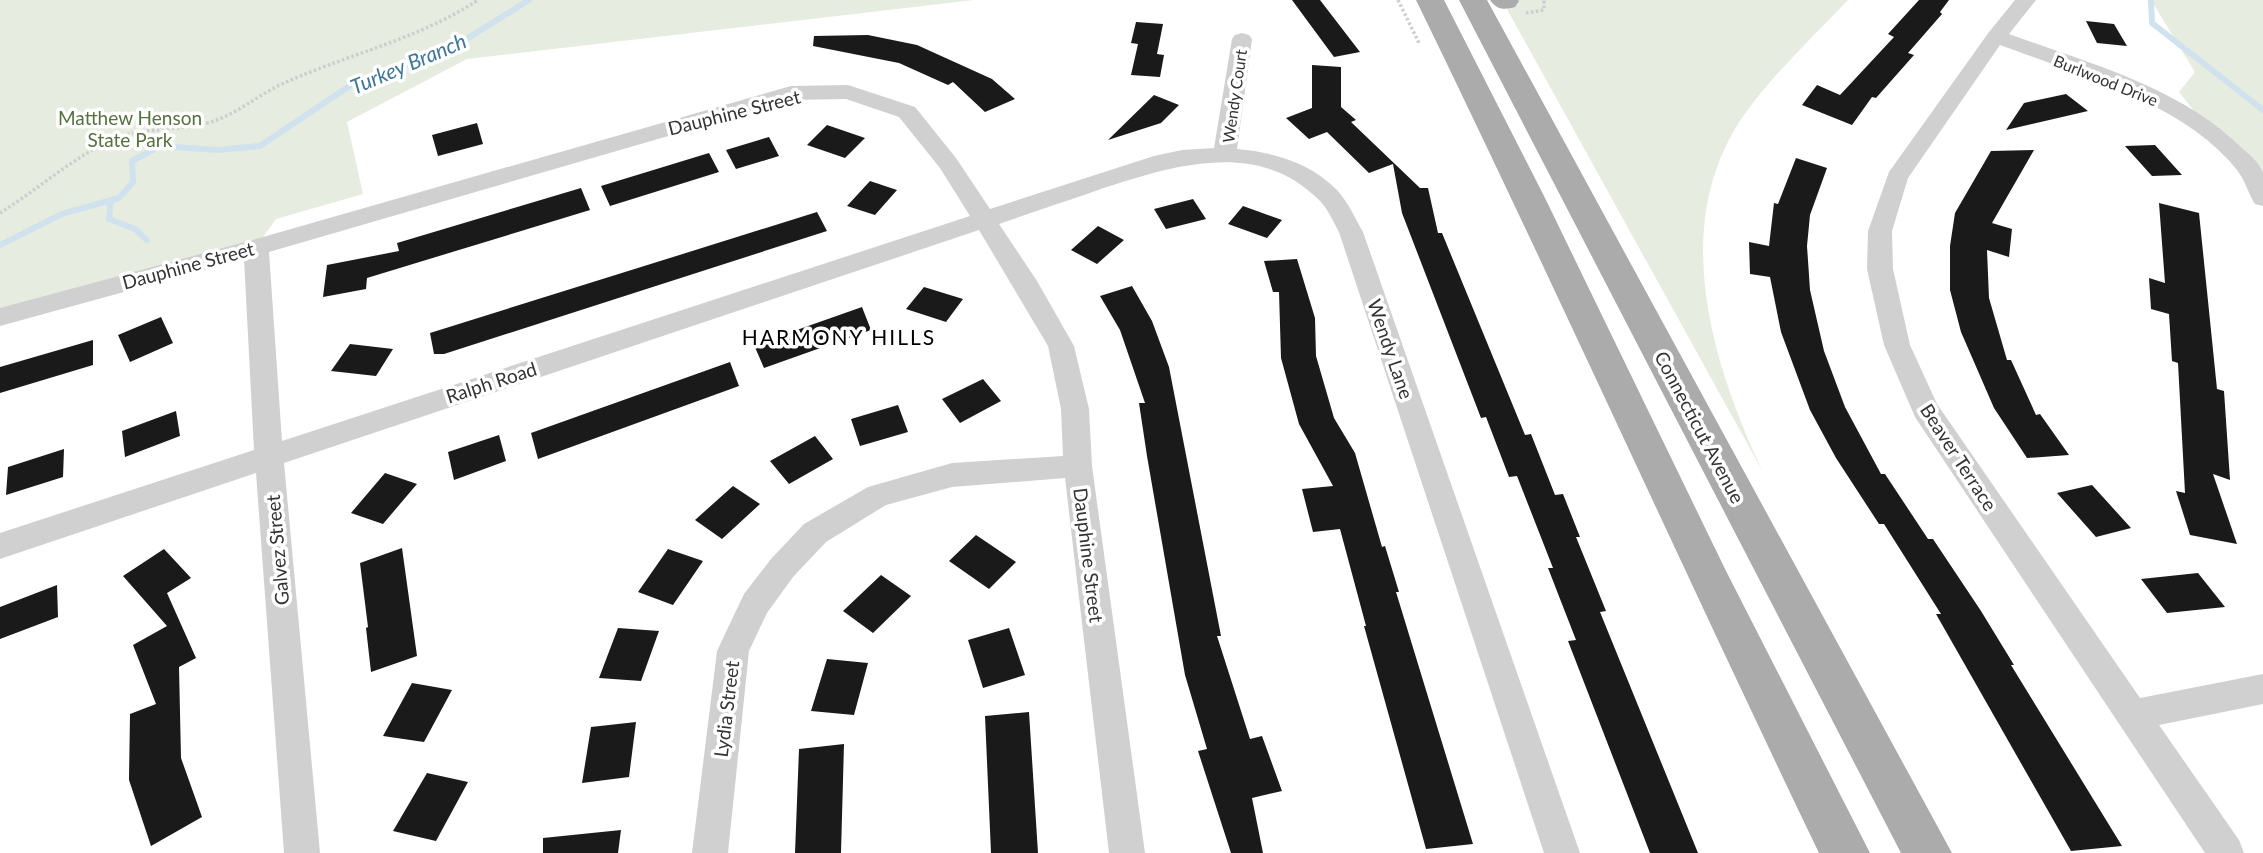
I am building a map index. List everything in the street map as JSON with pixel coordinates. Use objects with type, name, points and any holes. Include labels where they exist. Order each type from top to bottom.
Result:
[{"type":"main road","points":[[1430,0],[1711,584],[1845,853]]},
{"type":"main road","name":"Connecticut Avenue","points":[[1473,0],[1927,853]]},
{"type":"main road","points":[[1469,77],[1513,74]]},
{"type":"street","name":"Beaver Terrace","points":[[2026,0],[1996,36],[1897,177],[1880,231],[1880,269],[1897,345],[1925,409],[2227,853]]},
{"type":"street","name":"Burlwood Drive","points":[[1996,36],[2161,100],[2255,165],[2263,198]]},
{"type":"street","name":"Wendy Court","points":[[1225,153],[1242,38]]},
{"type":"street","name":"Dauphine Street","points":[[0,317],[256,247],[791,93],[848,92],[907,112],[948,163],[1028,287],[1061,346],[1075,409],[1078,466],[1127,853]]},
{"type":"street","name":"Wendy Lane","points":[[984,220],[1162,161],[1225,153],[1265,160],[1300,176],[1327,195],[1351,232],[1562,853]]},
{"type":"street","name":"Ralph Road","points":[[0,546],[984,220]]},
{"type":"street","name":"Galvez Street","points":[[256,247],[269,456],[302,853]]},
{"type":"street","name":"Lydia Street","points":[[710,853],[733,651],[755,604],[782,568],[815,533],[878,495],[952,475],[1078,466]]},
{"type":"street","points":[[2132,715],[2263,689]]},
{"type":"path","points":[[0,213],[91,153],[125,134],[141,130],[189,127],[214,121],[284,83],[432,29],[478,0]]},
{"type":"green space","name":"Matthew Henson State Park","points":[[0,0],[974,0],[467,59],[347,122],[363,194],[276,219],[256,247],[0,317]]},
{"type":"green space","points":[[1502,0],[1848,0],[1780,70],[1744,115],[1721,157],[1708,202],[1703,247],[1706,294],[1715,340],[1744,430],[1763,472]]},
{"type":"green space","points":[[2151,0],[2263,0],[2263,198],[2179,92],[2195,72]]},
{"type":"building","points":[[1292,0],[1320,0],[1360,52],[1334,57]]},
{"type":"building","points":[[1919,0],[1949,0],[1940,12],[1942,14],[1908,53],[1914,55],[1876,98],[1872,97],[1852,125],[1802,105],[1817,85],[1840,95],[1894,37],[1888,34]]},
{"type":"building","points":[[2086,21],[2114,24],[2127,46],[2097,43]]},
{"type":"building","points":[[1136,22],[1163,24],[1157,54],[1164,55],[1160,77],[1131,75],[1138,44],[1131,43]]},
{"type":"building","points":[[868,35],[917,45],[992,79],[1015,99],[985,112],[953,82],[948,85],[899,63],[813,46],[814,36]]},
{"type":"building","points":[[1312,65],[1341,67],[1341,107],[1356,120],[1351,122],[1420,188],[1428,188],[1438,233],[1442,233],[1525,435],[1531,434],[1555,495],[1563,494],[1580,537],[1576,537],[1606,611],[1600,612],[1698,853],[1650,853],[1568,641],[1576,640],[1548,568],[1553,568],[1517,476],[1509,477],[1486,417],[1481,418],[1402,213],[1393,164],[1369,173],[1327,132],[1309,139],[1286,118],[1312,108]]},
{"type":"building","points":[[2066,94],[2088,111],[2006,130],[2024,103]]},
{"type":"building","points":[[1154,95],[1179,105],[1161,123],[1108,140]]},
{"type":"building","points":[[477,123],[483,144],[438,156],[432,135]]},
{"type":"building","points":[[827,125],[865,138],[845,158],[807,145]]},
{"type":"building","points":[[769,137],[779,156],[736,169],[726,150]]},
{"type":"building","points":[[2155,145],[2182,175],[2152,176],[2125,146]]},
{"type":"building","points":[[2034,150],[1992,223],[2012,229],[2009,257],[1987,250],[1989,298],[2007,360],[2011,360],[2036,415],[2040,414],[2069,455],[2027,458],[1994,408],[1961,332],[1950,290],[1950,246],[1955,213],[1991,151]]},
{"type":"building","points":[[709,153],[719,172],[610,206],[601,186]]},
{"type":"building","points":[[1796,158],[1827,168],[1810,215],[1807,246],[1810,290],[1824,351],[1845,407],[1881,474],[1885,474],[1928,539],[1933,539],[1981,611],[2122,846],[2071,851],[1936,614],[1941,614],[1884,524],[1879,524],[1836,458],[1810,410],[1781,332],[1770,277],[1750,274],[1749,242],[1769,246],[1774,203],[1778,204]]},
{"type":"building","points":[[870,181],[897,190],[875,215],[847,206]]},
{"type":"building","points":[[581,188],[590,210],[367,278],[366,289],[323,297],[327,265],[399,251],[397,243]]},
{"type":"building","points":[[1193,199],[1206,219],[1166,229],[1154,209]]},
{"type":"building","points":[[2159,203],[2199,213],[2217,389],[2224,391],[2230,480],[2213,474],[2237,544],[2190,535],[2176,491],[2185,493],[2178,363],[2172,361],[2169,314],[2151,309],[2149,278],[2165,283]]},
{"type":"building","points":[[1243,206],[1282,220],[1267,238],[1228,224]]},
{"type":"building","points":[[817,212],[827,231],[444,354],[434,354],[430,333]]},
{"type":"building","points":[[1098,226],[1124,240],[1097,264],[1071,250]]},
{"type":"building","points":[[1297,259],[1315,318],[1316,356],[1334,418],[1355,453],[1473,844],[1426,849],[1340,529],[1313,532],[1302,489],[1333,486],[1299,424],[1281,358],[1279,292],[1273,292],[1264,261]]},
{"type":"building","points":[[1132,286],[1152,321],[1169,367],[1221,636],[1217,636],[1250,739],[1262,736],[1282,791],[1252,798],[1263,853],[1231,853],[1198,751],[1207,749],[1185,675],[1139,403],[1145,403],[1120,330],[1100,296]]},
{"type":"building","points":[[924,287],[963,299],[946,322],[906,309]]},
{"type":"building","points":[[862,307],[871,330],[764,368],[754,345]]},
{"type":"building","points":[[161,317],[173,343],[130,362],[118,335]]},
{"type":"building","points":[[93,340],[93,365],[0,393],[0,367]]},
{"type":"building","points":[[350,344],[393,349],[376,376],[331,371]]},
{"type":"building","points":[[730,362],[739,386],[538,459],[531,433]]},
{"type":"building","points":[[983,379],[1001,401],[960,423],[942,399]]},
{"type":"building","points":[[898,405],[908,432],[860,446],[851,419]]},
{"type":"building","points":[[176,411],[180,436],[125,457],[122,431]]},
{"type":"building","points":[[499,435],[506,461],[454,480],[448,452]]},
{"type":"building","points":[[815,436],[833,459],[789,484],[770,461]]},
{"type":"building","points":[[64,449],[63,477],[6,495],[8,467]]},
{"type":"building","points":[[385,473],[417,484],[383,524],[351,513]]},
{"type":"building","points":[[2092,485],[2131,528],[2096,537],[2057,493]]},
{"type":"building","points":[[733,486],[760,504],[722,539],[695,520]]},
{"type":"building","points":[[976,535],[1016,562],[989,589],[949,561]]},
{"type":"building","points":[[402,548],[417,656],[371,672],[360,563]]},
{"type":"building","points":[[164,549],[191,578],[167,593],[196,658],[179,667],[181,758],[202,817],[151,846],[129,780],[130,714],[156,704],[133,645],[167,626],[123,576]]},
{"type":"building","points":[[668,549],[703,561],[673,605],[638,592]]},
{"type":"building","points":[[2198,573],[2225,607],[2167,613],[2141,579]]},
{"type":"building","points":[[881,575],[911,596],[873,633],[843,611]]},
{"type":"building","points":[[57,585],[58,617],[0,639],[0,607]]},
{"type":"building","points":[[618,628],[659,631],[641,681],[599,678]]},
{"type":"building","points":[[1009,628],[1025,675],[983,688],[968,640]]},
{"type":"building","points":[[827,659],[868,663],[854,715],[811,711]]},
{"type":"building","points":[[412,683],[452,690],[424,742],[383,736]]},
{"type":"building","points":[[1029,712],[1038,853],[991,853],[985,716]]},
{"type":"building","points":[[636,722],[629,777],[582,783],[591,727]]},
{"type":"building","points":[[844,744],[841,853],[795,853],[799,749]]},
{"type":"building","points":[[427,773],[468,782],[436,841],[393,831]]},
{"type":"building","points":[[621,830],[618,853],[543,853],[543,838]]},
{"type":"waterway","name":"Turkey Branch","points":[[111,200],[119,198],[133,182],[132,161],[160,146],[218,150],[260,146],[351,85],[449,50],[529,0]]},
{"type":"waterway","points":[[2151,0],[2152,23],[2263,110]]},
{"type":"waterway","name":"Turkey Branch","points":[[0,245],[62,214],[111,200]]},
{"type":"waterway","points":[[111,200],[109,219],[135,229],[147,240]]},
{"type":"district","name":"HARMONY HILLS","points":[[839,336]]}]
